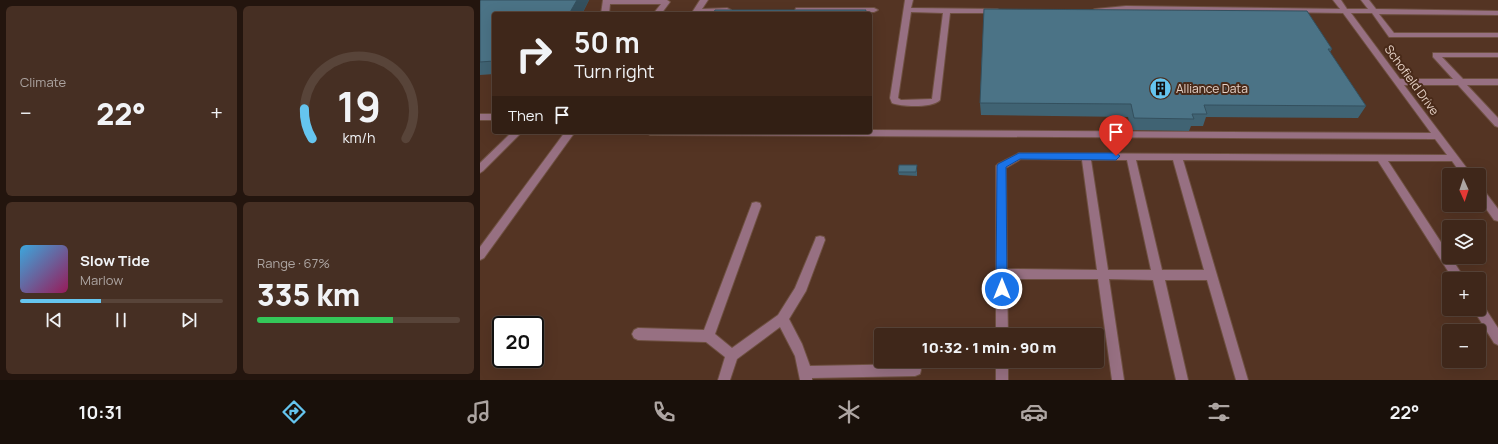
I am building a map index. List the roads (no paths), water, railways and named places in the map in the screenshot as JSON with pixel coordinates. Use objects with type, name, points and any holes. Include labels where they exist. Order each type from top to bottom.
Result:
[{"type":"street","points":[[480,4],[482,0]]},
{"type":"street","points":[[696,12],[704,0]]},
{"type":"street","points":[[909,0],[894,98],[895,101],[900,103],[932,102],[936,100],[947,11]]},
{"type":"street","name":"Schofield Drive","points":[[1337,0],[1461,168]]},
{"type":"street","points":[[1365,0],[1392,35],[1498,35]]},
{"type":"street","points":[[606,12],[607,1],[666,2],[658,12]]},
{"type":"street","points":[[1086,12],[1126,8],[1498,13]]},
{"type":"street","points":[[696,12],[735,10]]},
{"type":"street","points":[[794,10],[874,10]]},
{"type":"street","points":[[907,10],[1005,11]]},
{"type":"street","points":[[1498,55],[1436,55],[1498,124]]},
{"type":"street","points":[[1397,82],[1498,82]]},
{"type":"street","points":[[1486,111],[1498,111]]},
{"type":"street","points":[[480,116],[492,116]]},
{"type":"street","points":[[872,133],[1438,136]]},
{"type":"street","points":[[480,169],[515,134]]},
{"type":"street","points":[[480,254],[569,134]]},
{"type":"street","points":[[1002,328],[1001,166],[1019,156],[1454,158]]},
{"type":"street","points":[[1086,156],[1118,380]]},
{"type":"street","points":[[1131,156],[1182,380]]},
{"type":"street","points":[[1178,157],[1242,380]]},
{"type":"street","points":[[1381,158],[1454,272]]},
{"type":"street","points":[[1486,201],[1498,217]]},
{"type":"street","points":[[708,336],[756,206]]},
{"type":"street","points":[[724,380],[732,355],[782,319],[800,291],[820,240]]},
{"type":"street","points":[[1002,274],[1212,275]]},
{"type":"street","points":[[1483,316],[1498,339]]},
{"type":"street","points":[[782,319],[802,356],[806,376],[914,370]]},
{"type":"street","points":[[638,334],[708,336],[732,355]]},
{"type":"street","points":[[1002,368],[1002,380]]},
{"type":"place","name":"Alliance Data","points":[[1160,88]]}]
